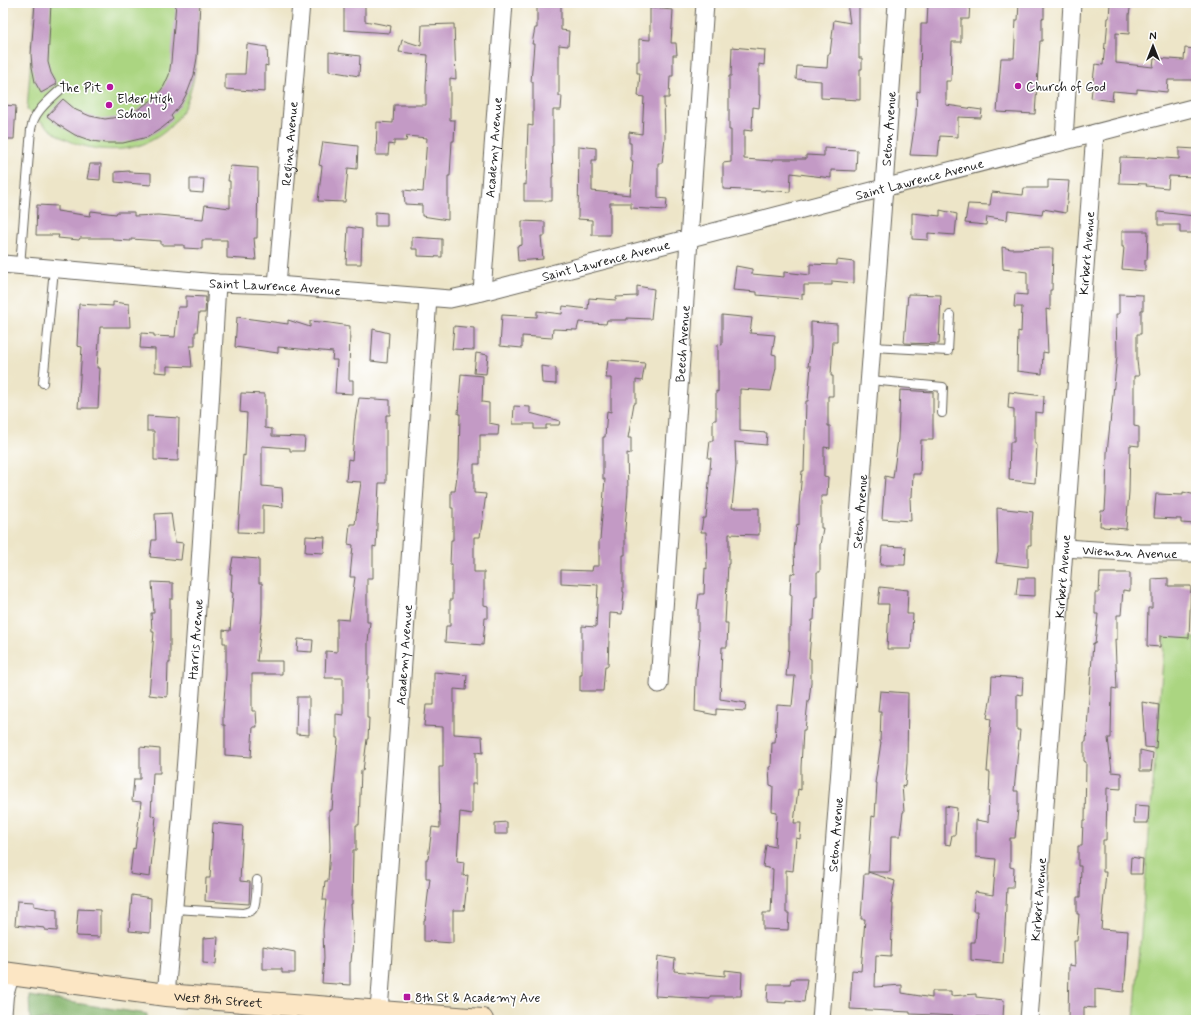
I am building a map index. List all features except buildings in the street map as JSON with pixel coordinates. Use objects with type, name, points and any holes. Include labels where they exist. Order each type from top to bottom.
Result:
[{"type":"street","name":"Regina Avenue","points":[[277,285],[301,3]]},
{"type":"street","name":"Academy Avenue","points":[[482,292],[504,3]]},
{"type":"street","name":"Beech Avenue","points":[[659,684],[705,3]]},
{"type":"street","name":"Seton Avenue","points":[[821,1020],[897,3]]},
{"type":"street","points":[[1064,141],[1072,3]]},
{"type":"street","name":"Saint Lawrence Avenue","points":[[3,264],[217,283],[277,285],[450,299],[688,239],[1196,107]]},
{"type":"street","name":"Kirbert Avenue","points":[[1029,1020],[1095,133]]},
{"type":"street","name":"Harris Avenue","points":[[166,995],[174,909],[206,482],[217,283]]},
{"type":"street","name":"Academy Avenue","points":[[379,1012],[428,298]]},
{"type":"street","name":"Wieman Avenue","points":[[1065,548],[1140,553],[1196,553]]},
{"type":"street","name":"West 8th Street","points":[[9,974],[166,995],[482,1020]]},
{"type":"lane","points":[[20,266],[32,120],[40,109],[60,90]]},
{"type":"lane","points":[[43,383],[54,268]]},
{"type":"lane","points":[[872,347],[948,351],[950,316]]},
{"type":"lane","points":[[870,380],[943,387],[942,413]]},
{"type":"lane","points":[[174,909],[243,913],[249,912],[255,906],[257,880]]},
{"type":"lane","points":[[7,1020],[9,974]]},
{"type":"green space","name":"The Pit","points":[[35,3],[200,3],[196,63],[192,87],[179,117],[166,130],[152,140],[135,147],[117,149],[99,149],[81,145],[63,138],[49,128],[27,110]]},
{"type":"green space","points":[[1165,635],[1196,638],[1196,1020],[1134,1020]]},
{"type":"green space","points":[[29,996],[147,1014],[147,1020],[30,1020]]},
{"type":"place","name":"Church of God","points":[[1018,86]]},
{"type":"place","name":"The Pit","points":[[110,87]]},
{"type":"place","name":"Elder High School","points":[[109,105]]},
{"type":"place","name":"8th St & Academy Ave","points":[[407,997]]}]
